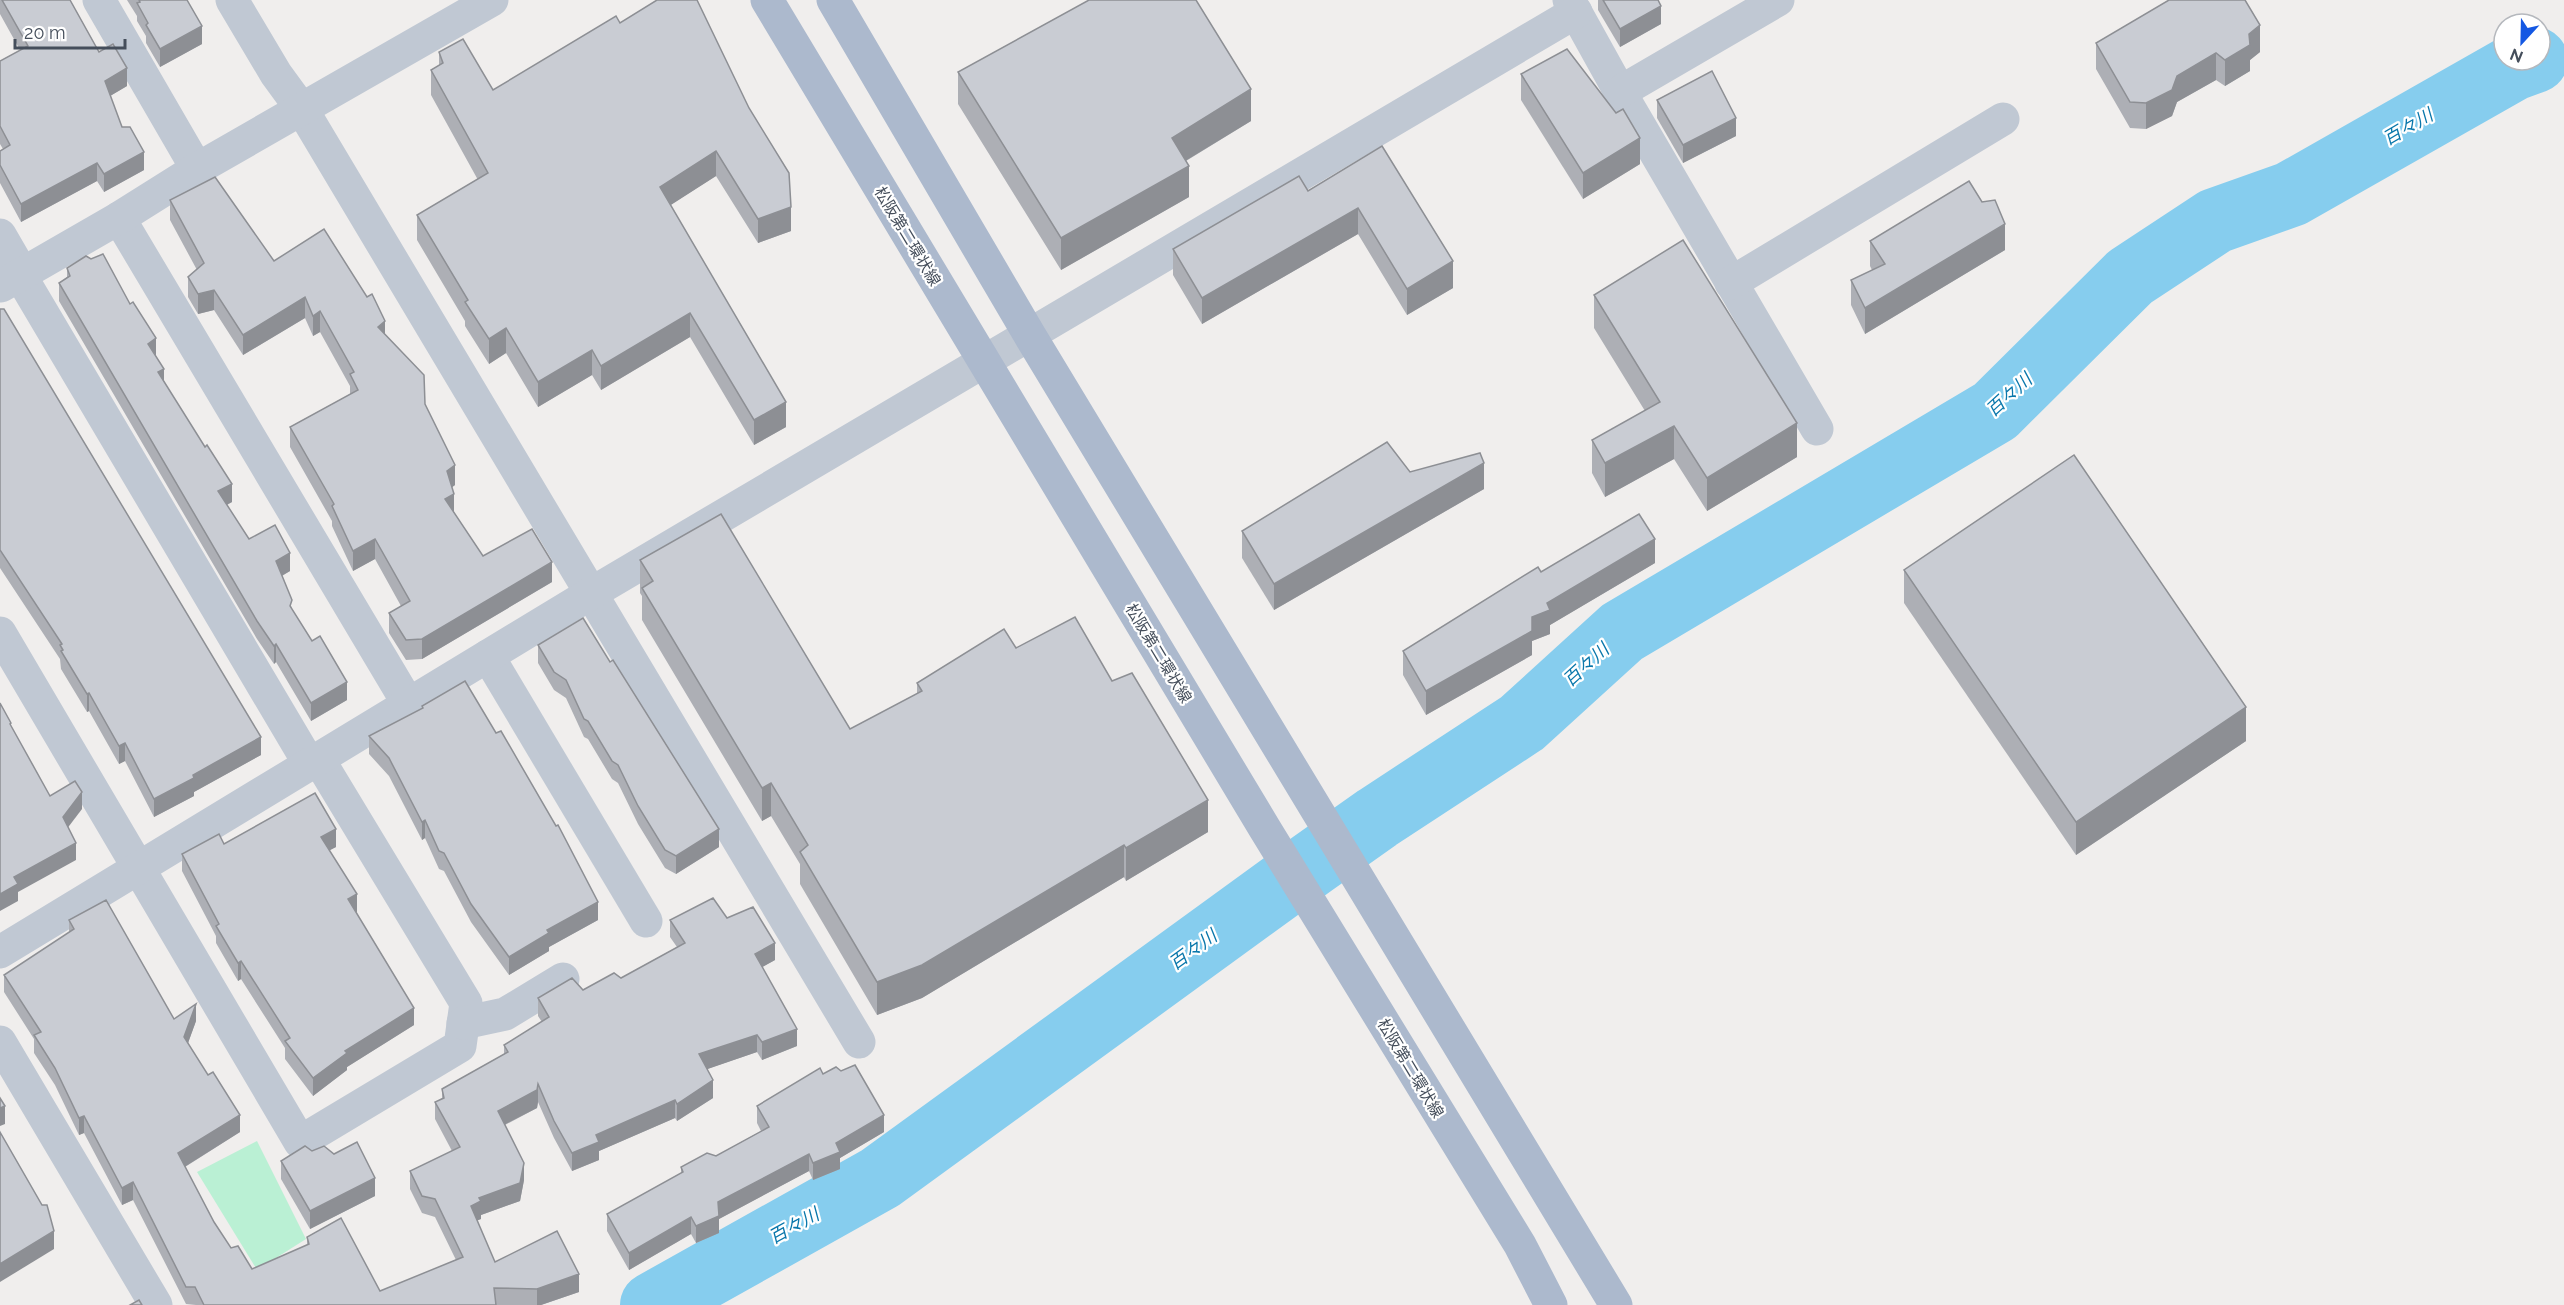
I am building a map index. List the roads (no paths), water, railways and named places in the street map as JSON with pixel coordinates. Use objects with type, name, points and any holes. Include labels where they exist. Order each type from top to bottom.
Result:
[{"type":"main road","name":"松阪第二環状線","points":[[767,0],[983,362],[1520,1245],[1551,1305]]},
{"type":"main road","points":[[833,0],[1029,334],[1616,1305]]},
{"type":"street","points":[[99,0],[197,169]]},
{"type":"street","points":[[232,0],[276,74],[303,111],[590,594],[754,862],[859,1042]]},
{"type":"street","points":[[14,278],[119,218],[197,169],[303,111],[492,0]]},
{"type":"street","points":[[1620,92],[1778,0]]},
{"type":"street","points":[[0,951],[140,869],[590,594],[983,362],[1573,6],[1620,92],[1817,429]]},
{"type":"street","points":[[1731,283],[2003,119]]},
{"type":"street","points":[[119,218],[408,705]]},
{"type":"street","points":[[0,235],[14,278],[466,1003],[460,1046],[300,1142],[0,633]]},
{"type":"street","points":[[488,657],[646,921]]},
{"type":"street","points":[[463,1023],[505,1014],[563,979]]},
{"type":"street","points":[[0,1042],[156,1305]]},
{"type":"waterway","name":"百々川","points":[[653,1305],[880,1178],[1312,864],[1377,818],[1522,723],[1622,632],[1995,411],[2130,277],[2215,221],[2291,194],[2506,72]]}]
